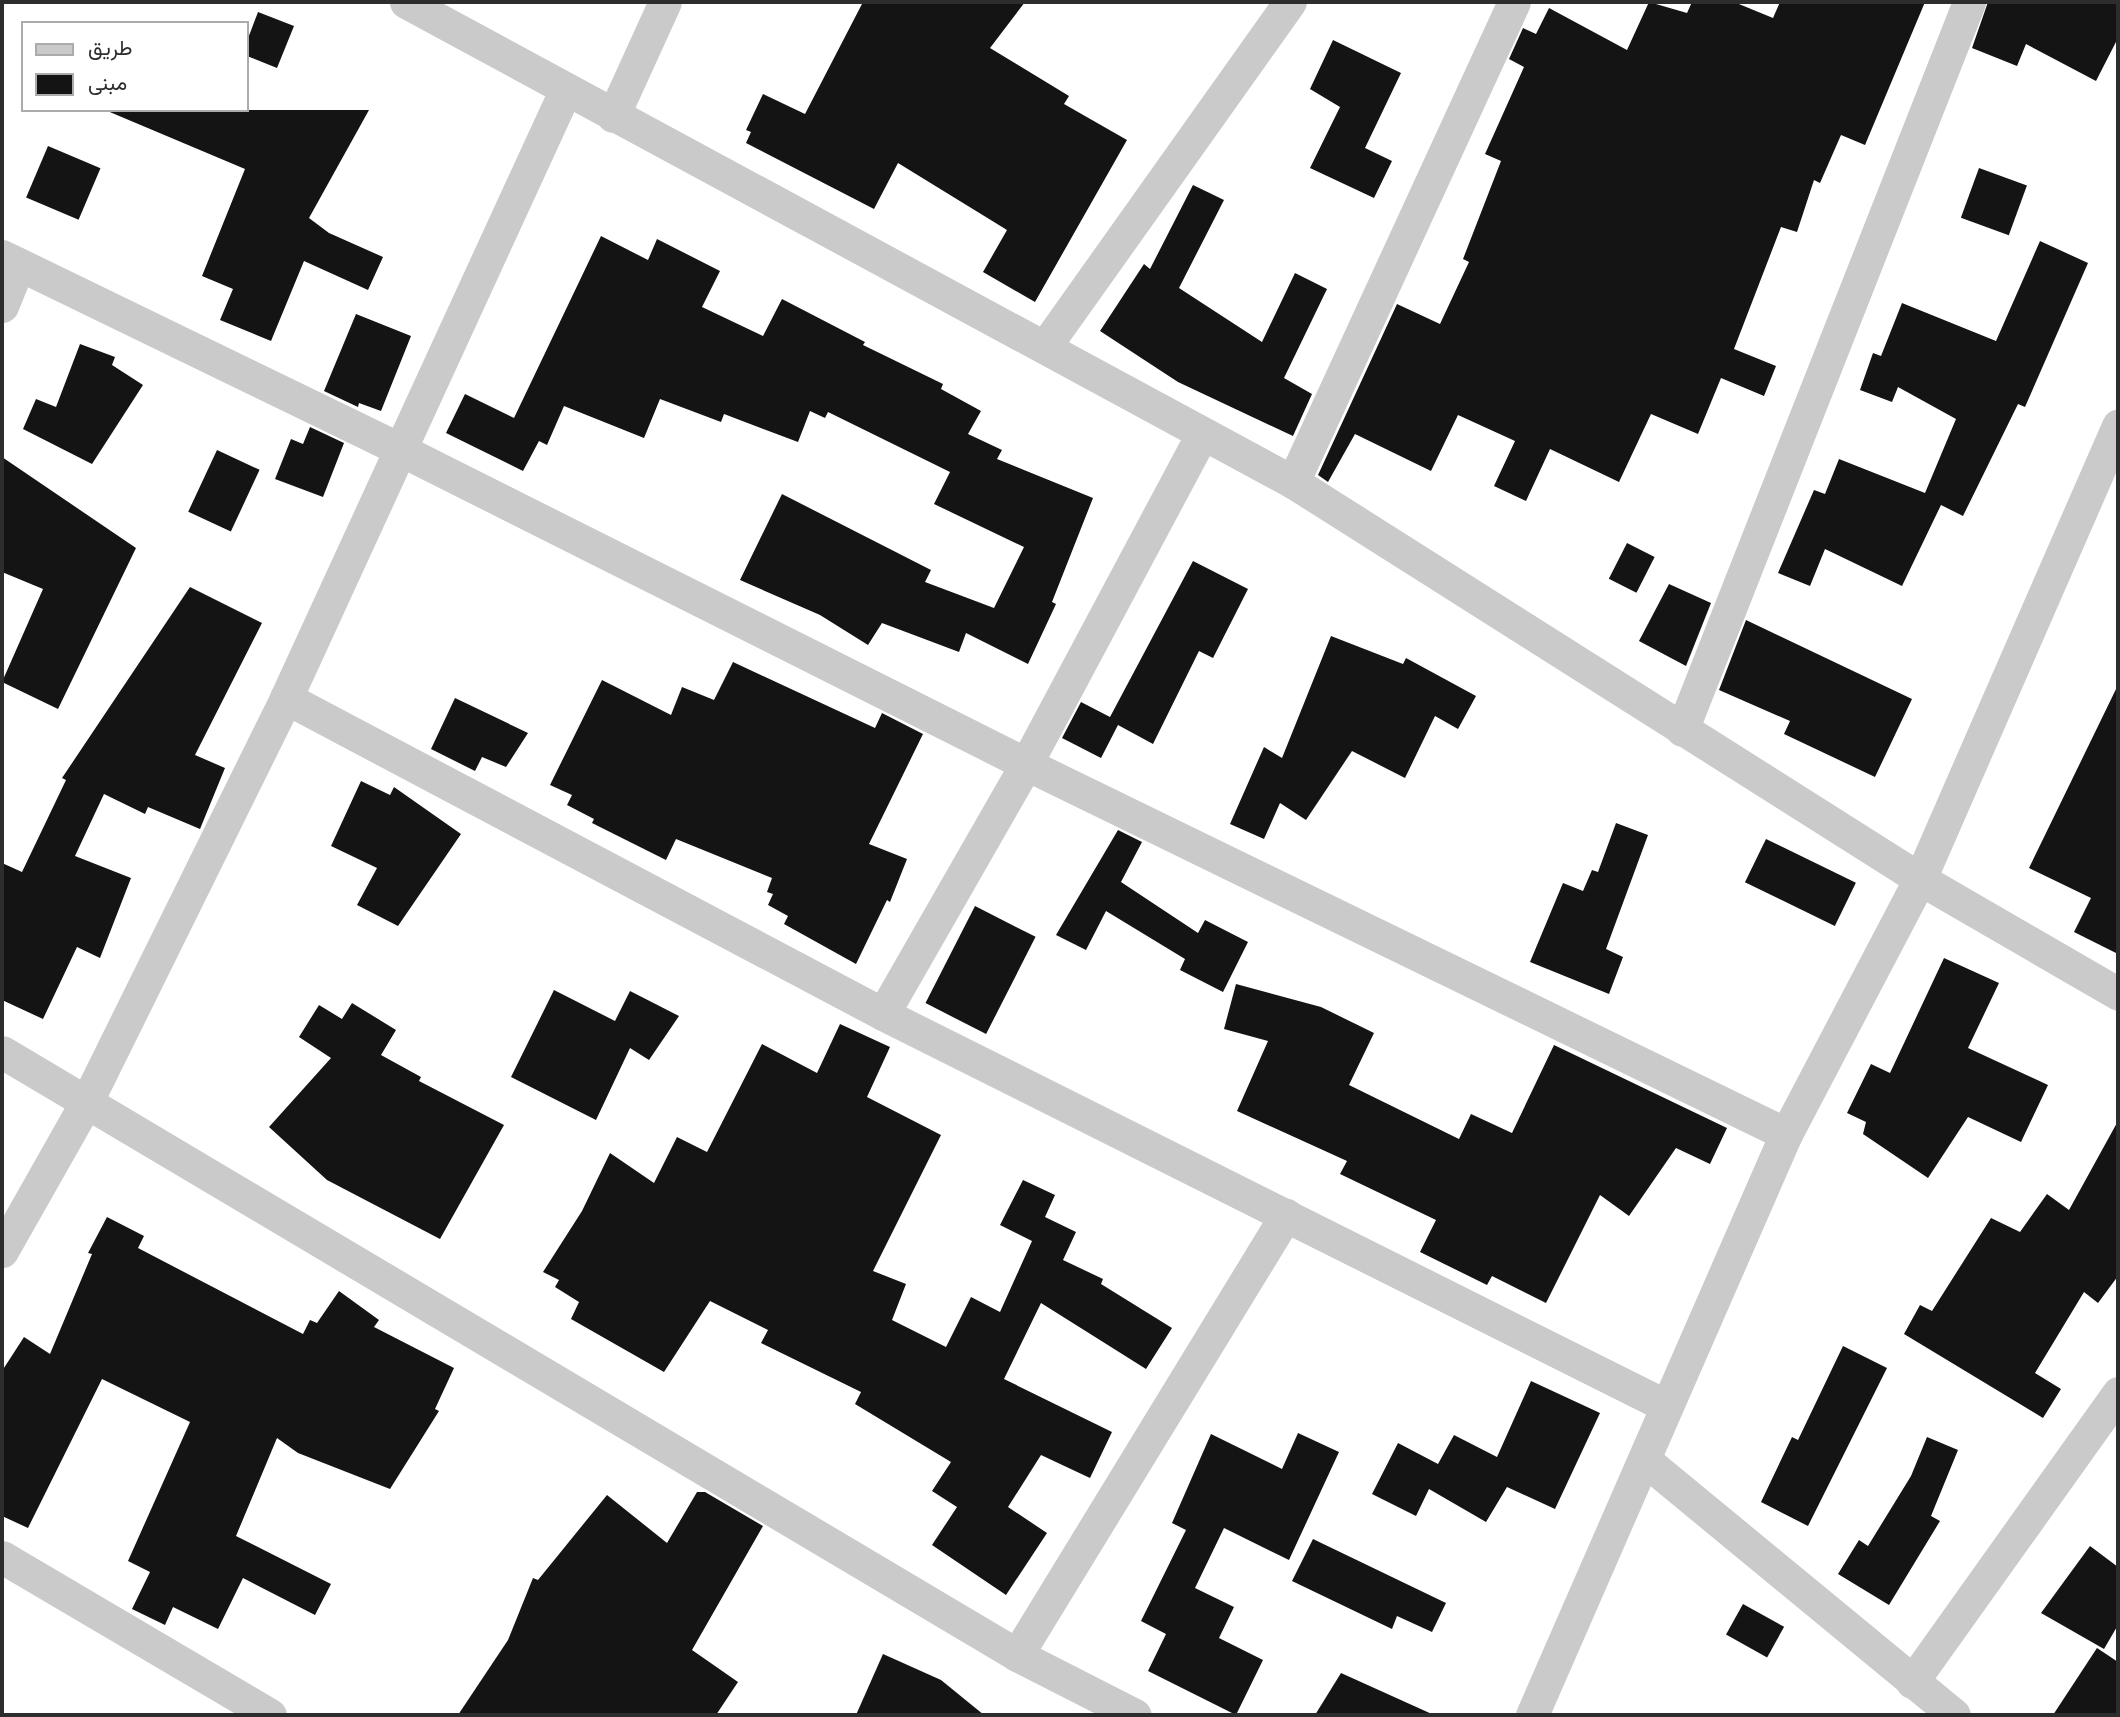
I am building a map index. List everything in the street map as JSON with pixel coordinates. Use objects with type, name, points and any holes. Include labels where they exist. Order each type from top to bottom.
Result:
[{"type":"street","points":[[406,2],[565,91],[1046,345],[1202,434],[1293,482],[1920,879],[2118,994]]},
{"type":"street","points":[[612,116],[665,2]]},
{"type":"street","points":[[1046,345],[1290,2]]},
{"type":"street","points":[[1293,482],[1514,2]]},
{"type":"street","points":[[1682,730],[1969,2]]},
{"type":"street","points":[[2,1251],[87,1101],[286,698],[565,91]]},
{"type":"street","points":[[2,306],[11,260],[399,449],[1026,764],[1786,1134]]},
{"type":"street","points":[[1532,1715],[1646,1461],[1666,1406],[1786,1134],[1920,879],[2118,425]]},
{"type":"street","points":[[883,1014],[1026,764],[1202,434]]},
{"type":"street","points":[[286,698],[883,1014],[1666,1406]]},
{"type":"street","points":[[2,1052],[1017,1655],[1135,1715]]},
{"type":"street","points":[[1017,1655],[1286,1215]]},
{"type":"street","points":[[1912,1682],[2118,1393]]},
{"type":"street","points":[[1646,1461],[1954,1715]]},
{"type":"street","points":[[2,1557],[270,1715]]},
{"type":"building","points":[[863,2],[1025,2],[990,48],[1069,96],[1064,104],[1127,140],[1035,302],[983,272],[1007,230],[898,163],[874,209],[746,143],[751,132],[746,130],[763,94],[805,114]]},
{"type":"building","points":[[1649,2],[1687,13],[1692,2],[1734,2],[1773,18],[1780,2],[1925,2],[1865,145],[1841,135],[1820,183],[1814,180],[1797,232],[1781,227],[1734,349],[1776,366],[1764,396],[1721,378],[1698,434],[1651,414],[1619,482],[1550,449],[1526,501],[1494,486],[1515,441],[1458,415],[1431,471],[1355,434],[1328,482],[1318,475],[1397,304],[1440,324],[1469,262],[1463,259],[1501,161],[1485,154],[1524,67],[1509,59],[1523,28],[1536,34],[1549,8],[1627,50]]},
{"type":"building","points":[[1988,2],[2118,2],[2118,38],[2096,81],[2026,44],[2017,66],[1972,48]]},
{"type":"building","points":[[258,12],[294,26],[277,68],[248,56],[248,38]]},
{"type":"building","points":[[1333,40],[1401,73],[1365,148],[1392,161],[1374,198],[1310,168],[1340,107],[1310,89]]},
{"type":"building","points":[[369,110],[309,218],[329,233],[383,257],[368,290],[304,261],[271,341],[220,320],[233,289],[202,276],[245,169],[110,112]]},
{"type":"building","points":[[48,146],[100,168],[79,220],[26,198]]},
{"type":"building","points":[[1979,168],[2027,185],[2009,235],[1961,218]]},
{"type":"building","points":[[1193,185],[1224,200],[1179,288],[1262,342],[1295,273],[1327,289],[1284,378],[1312,394],[1293,436],[1178,382],[1100,331],[1144,264],[1150,269]]},
{"type":"building","points":[[601,236],[648,260],[657,239],[720,271],[702,307],[763,336],[782,299],[865,342],[863,345],[943,384],[941,389],[981,411],[968,434],[1002,450],[997,459],[1093,498],[1052,602],[1056,604],[1028,664],[966,633],[959,652],[882,623],[868,645],[820,615],[740,580],[782,494],[931,570],[925,582],[994,608],[1024,547],[934,504],[950,472],[828,412],[825,418],[810,411],[798,442],[724,414],[721,422],[660,399],[644,438],[564,406],[547,445],[539,441],[523,471],[446,433],[465,394],[514,418]]},
{"type":"building","points":[[2040,241],[2088,263],[2025,407],[2018,404],[1963,516],[1941,505],[1902,586],[1825,549],[1810,586],[1778,573],[1814,490],[1825,494],[1839,459],[1925,493],[1956,419],[1898,387],[1892,402],[1860,390],[1873,353],[1881,356],[1902,303],[1996,341]]},
{"type":"building","points":[[356,314],[411,336],[381,411],[359,403],[358,407],[324,391]]},
{"type":"building","points":[[80,344],[115,357],[112,365],[143,385],[92,464],[23,429],[36,399],[56,407]]},
{"type":"building","points":[[310,427],[344,443],[323,497],[275,479],[291,439],[303,444]]},
{"type":"building","points":[[217,450],[260,470],[231,531],[188,512]]},
{"type":"building","points":[[2,457],[136,548],[58,709],[2,682],[43,589],[2,572]]},
{"type":"building","points":[[1627,543],[1655,557],[1636,593],[1609,579]]},
{"type":"building","points":[[1193,561],[1248,589],[1213,658],[1199,651],[1153,744],[1118,725],[1101,758],[1062,738],[1081,702],[1110,717]]},
{"type":"building","points":[[1669,584],[1711,603],[1686,666],[1639,641]]},
{"type":"building","points":[[190,587],[262,623],[195,755],[225,768],[200,829],[148,807],[145,814],[104,794],[75,856],[131,878],[100,958],[77,947],[43,1019],[2,1000],[2,863],[22,872],[66,780],[62,778]]},
{"type":"building","points":[[1746,620],[1912,699],[1875,777],[1784,734],[1790,721],[1719,690]]},
{"type":"building","points":[[1331,636],[1403,664],[1406,658],[1476,696],[1458,729],[1435,716],[1405,778],[1352,751],[1306,820],[1280,803],[1264,839],[1230,824],[1264,747],[1282,758]]},
{"type":"building","points":[[733,662],[875,728],[882,713],[923,734],[869,844],[907,859],[890,902],[887,900],[856,964],[784,924],[788,916],[768,905],[773,894],[767,892],[772,878],[676,839],[666,860],[592,823],[594,819],[567,805],[572,795],[550,785],[602,680],[671,715],[682,687],[714,700]]},
{"type":"building","points":[[2118,685],[2118,954],[2074,932],[2091,898],[2029,868]]},
{"type":"building","points":[[455,698],[528,733],[506,767],[482,757],[475,771],[431,749]]},
{"type":"building","points":[[361,781],[390,795],[394,787],[461,834],[398,926],[357,905],[377,868],[331,846]]},
{"type":"building","points":[[1616,823],[1648,835],[1606,949],[1623,957],[1609,994],[1530,962],[1563,883],[1583,891],[1592,870],[1598,872]]},
{"type":"building","points":[[1118,830],[1142,842],[1121,882],[1198,933],[1205,920],[1248,942],[1223,992],[1180,970],[1185,959],[1106,911],[1086,950],[1056,935]]},
{"type":"building","points":[[1766,839],[1856,883],[1835,926],[1745,882]]},
{"type":"building","points":[[975,906],[1036,937],[986,1034],[926,1003]]},
{"type":"building","points":[[1944,958],[1999,983],[1968,1048],[2048,1085],[2021,1142],[1968,1117],[1928,1178],[1863,1134],[1866,1122],[1847,1113],[1871,1064],[1890,1073]]},
{"type":"building","points":[[1236,984],[1321,1007],[1374,1033],[1349,1085],[1459,1139],[1471,1114],[1512,1133],[1554,1045],[1727,1128],[1710,1164],[1676,1148],[1629,1216],[1600,1195],[1546,1303],[1492,1276],[1487,1285],[1420,1252],[1436,1220],[1340,1174],[1347,1161],[1237,1111],[1268,1041],[1224,1029]]},
{"type":"building","points":[[554,990],[615,1021],[630,991],[679,1016],[649,1060],[630,1048],[596,1120],[511,1077]]},
{"type":"building","points":[[352,1003],[396,1030],[381,1055],[421,1077],[419,1081],[504,1125],[440,1239],[327,1180],[269,1127],[331,1058],[299,1037],[319,1005],[342,1019]]},
{"type":"building","points":[[840,1024],[890,1047],[867,1097],[941,1135],[873,1271],[906,1284],[892,1320],[946,1347],[971,1297],[1000,1312],[1032,1241],[1000,1225],[1023,1180],[1055,1195],[1045,1217],[1076,1232],[1063,1260],[1103,1279],[1101,1284],[1172,1328],[1146,1369],[1041,1303],[1004,1379],[1112,1432],[1090,1478],[1041,1455],[1008,1507],[1047,1533],[1006,1595],[932,1545],[957,1507],[932,1491],[951,1462],[855,1404],[861,1392],[761,1343],[768,1330],[710,1301],[664,1372],[571,1319],[579,1302],[555,1287],[559,1280],[543,1272],[582,1211],[610,1153],[654,1183],[677,1137],[707,1152],[762,1044],[817,1073]]},
{"type":"building","points":[[2118,1121],[2118,1276],[2098,1303],[2084,1292],[2035,1373],[2061,1389],[2043,1418],[1904,1334],[1920,1305],[1932,1311],[1991,1218],[2020,1232],[2047,1194],[2069,1210]]},
{"type":"building","points":[[107,1217],[144,1236],[138,1248],[303,1334],[310,1320],[317,1323],[339,1291],[379,1320],[374,1327],[454,1368],[435,1409],[439,1411],[390,1489],[298,1453],[277,1438],[236,1536],[331,1584],[315,1615],[243,1578],[218,1629],[173,1607],[165,1625],[132,1609],[150,1572],[128,1561],[190,1422],[102,1379],[28,1528],[2,1516],[2,1371],[24,1337],[50,1354],[92,1254],[88,1253]]},
{"type":"building","points":[[1843,1346],[1887,1368],[1808,1526],[1761,1502],[1792,1437],[1798,1440]]},
{"type":"building","points":[[1531,1381],[1600,1413],[1555,1509],[1507,1487],[1486,1522],[1429,1489],[1416,1516],[1372,1494],[1398,1443],[1438,1464],[1454,1435],[1497,1457]]},
{"type":"building","points":[[1298,1433],[1339,1452],[1289,1560],[1224,1528],[1195,1588],[1234,1607],[1219,1638],[1263,1660],[1236,1715],[1148,1671],[1166,1634],[1141,1621],[1186,1530],[1172,1523],[1211,1434],[1282,1469]]},
{"type":"building","points":[[1927,1437],[1958,1450],[1931,1516],[1940,1521],[1889,1605],[1838,1574],[1859,1540],[1868,1546],[1911,1476]]},
{"type":"building","points":[[697,1492],[705,1492],[763,1526],[692,1650],[738,1682],[716,1715],[458,1715],[508,1640],[533,1578],[538,1580],[607,1495],[667,1543]]},
{"type":"building","points":[[1313,1539],[1446,1603],[1432,1632],[1397,1616],[1392,1629],[1292,1581]]},
{"type":"building","points":[[2090,1546],[2118,1567],[2118,1625],[2104,1649],[2041,1613]]},
{"type":"building","points":[[1743,1604],[1784,1627],[1767,1657],[1726,1635]]},
{"type":"building","points":[[2097,1648],[2118,1662],[2118,1715],[2053,1715]]},
{"type":"building","points":[[883,1654],[941,1680],[984,1715],[856,1715]]},
{"type":"building","points":[[1341,1673],[1434,1715],[1315,1715]]}]
